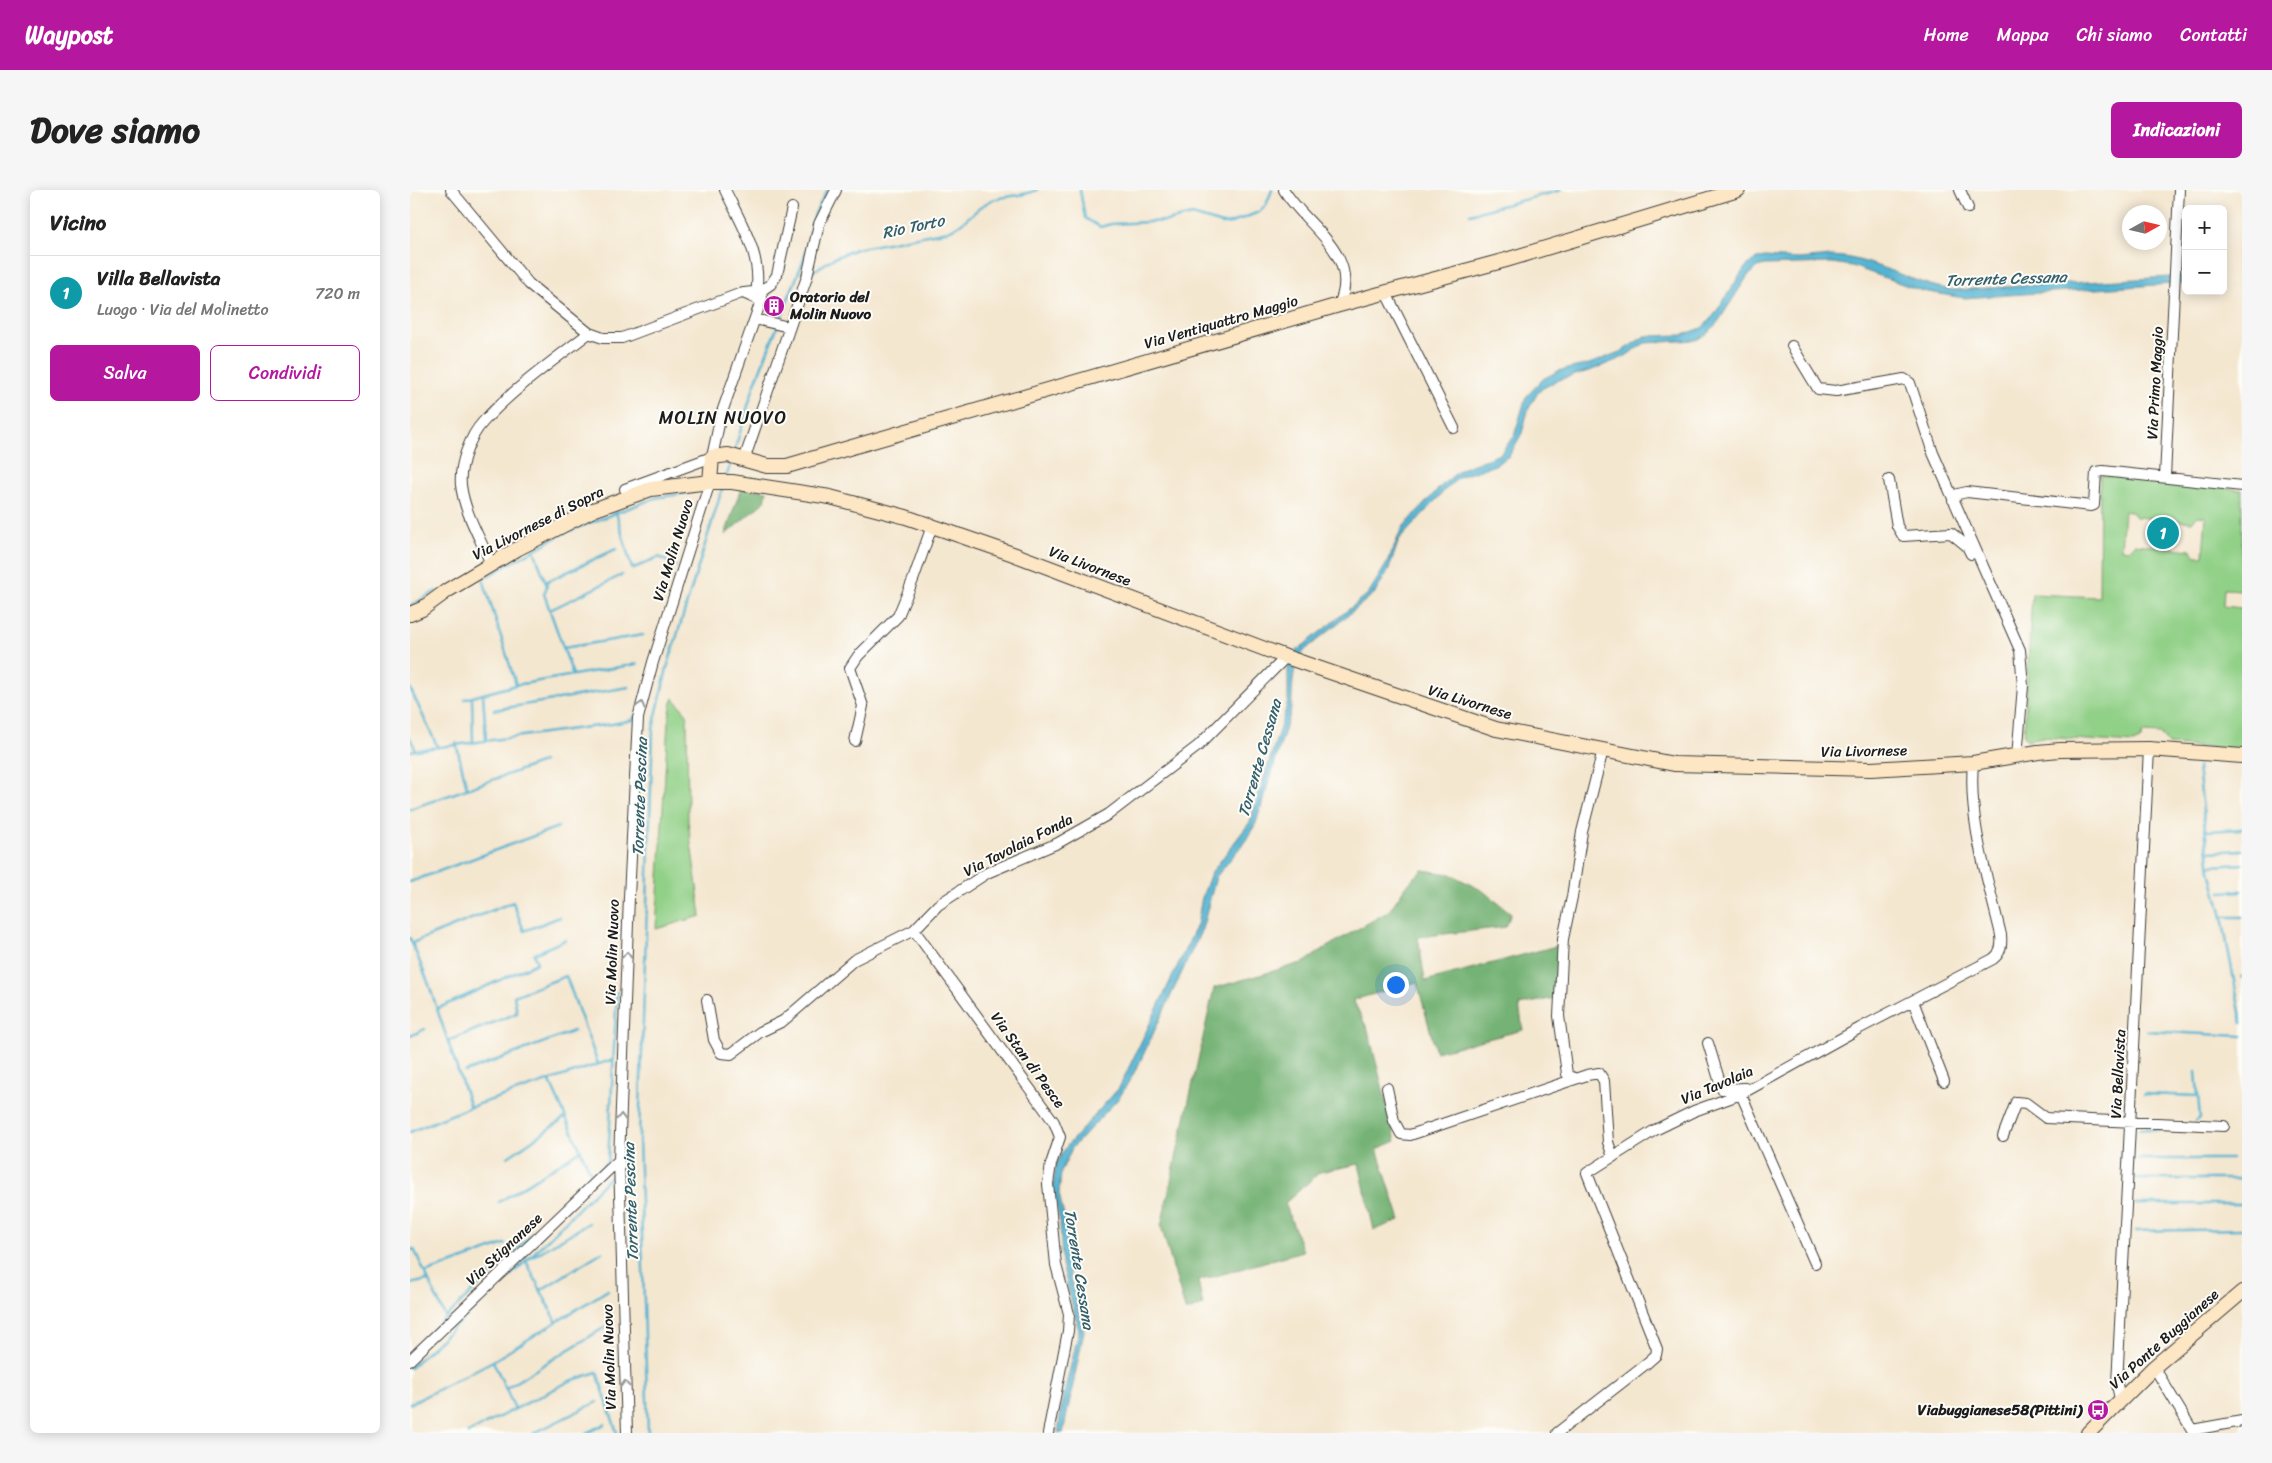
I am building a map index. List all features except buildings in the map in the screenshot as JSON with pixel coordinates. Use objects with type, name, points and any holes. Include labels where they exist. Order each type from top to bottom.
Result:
[{"type":"main road","name":"Via Ventiquattro Maggio","points":[[712,457],[737,458],[768,466],[787,466],[1339,305],[1516,257],[1705,195],[1738,190]]},
{"type":"main road","points":[[712,457],[721,482]]},
{"type":"main road","name":"Via Livornese di Sopra","points":[[410,614],[422,609],[491,564],[584,514],[651,489],[721,482]]},
{"type":"main road","name":"Via Livornese","points":[[721,482],[830,497],[932,526],[1014,554],[1287,657],[1496,729],[1674,764],[1871,769],[1973,763],[2060,750],[2149,749],[2242,756]]},
{"type":"main road","name":"Via Ponte Buggianese","points":[[2088,1433],[2154,1367],[2242,1292]]},
{"type":"street","points":[[451,190],[529,284],[589,333],[603,338],[622,338],[726,298],[741,294],[758,295],[771,284],[777,274],[792,208]]},
{"type":"street","points":[[712,457],[715,436],[755,318],[758,295],[754,255],[748,237],[724,190]]},
{"type":"street","points":[[737,458],[807,277],[819,224],[836,190]]},
{"type":"street","points":[[1284,190],[1289,198],[1319,230],[1338,256],[1344,274],[1344,295],[1339,305]]},
{"type":"street","points":[[1960,190],[1968,208]]},
{"type":"street","name":"Via Primo Maggio","points":[[2165,478],[2179,190]]},
{"type":"street","points":[[1386,292],[1454,428]]},
{"type":"street","points":[[755,318],[787,326]]},
{"type":"street","points":[[491,564],[469,513],[461,485],[466,449],[482,422],[527,381],[589,333]]},
{"type":"street","points":[[1792,346],[1818,389],[1836,390],[1904,379],[1910,383],[1928,440],[1953,500],[2017,639],[2022,658],[2023,686],[2017,757]]},
{"type":"street","name":"Via Livornese di Sopra","points":[[625,490],[712,457]]},
{"type":"street","points":[[1953,500],[1958,494],[1967,492],[2091,506],[2094,505],[2096,472],[2102,471],[2242,486]]},
{"type":"street","points":[[1889,480],[1897,526],[1903,536],[1952,533],[1967,546],[1986,582],[1994,588]]},
{"type":"street","name":"Via Molin Nuovo","points":[[627,1433],[619,1160],[629,890],[638,718],[653,662],[721,482]]},
{"type":"street","points":[[855,741],[864,706],[850,668],[858,656],[898,616],[914,580],[932,526]]},
{"type":"street","name":"Via Tavolaia Fonda","points":[[707,1000],[714,1040],[721,1054],[732,1054],[760,1032],[782,1021],[854,960],[914,930],[938,905],[987,874],[1058,844],[1109,814],[1198,746],[1287,657]]},
{"type":"street","name":"Via Bellavista","points":[[2120,1400],[2117,1384],[2149,749]]},
{"type":"street","points":[[1575,1079],[1567,1074],[1559,1016],[1563,939],[1572,897],[1582,832],[1602,750]]},
{"type":"street","name":"Via Tavolaia","points":[[1556,1433],[1656,1354],[1657,1349],[1588,1173],[1655,1130],[1694,1111],[1741,1094],[1993,959],[2002,947],[1974,809],[1973,763]]},
{"type":"street","name":"Via Stan di Pesce","points":[[914,930],[1054,1122],[1060,1137],[1050,1164],[1048,1184],[1056,1265],[1069,1314],[1068,1331],[1048,1433]]},
{"type":"street","points":[[1913,1001],[1944,1081]]},
{"type":"street","points":[[1708,1043],[1722,1089],[1735,1090],[1754,1087]]},
{"type":"street","points":[[1387,1088],[1394,1121],[1401,1134],[1410,1134],[1593,1073],[1599,1073],[1602,1077],[1608,1142],[1612,1157]]},
{"type":"street","points":[[1741,1094],[1815,1263]]},
{"type":"street","points":[[2003,1136],[2016,1102],[2026,1103],[2046,1118],[2224,1126]]},
{"type":"street","name":"Via Stignanese","points":[[410,1360],[619,1160]]},
{"type":"street","points":[[2154,1367],[2193,1431],[2242,1420]]},
{"type":"green space","points":[[2100,475],[2242,490],[2242,590],[2224,589],[2223,606],[2242,608],[2242,749],[2168,745],[2161,734],[2143,733],[2140,740],[2133,743],[2043,737],[2027,740],[2024,735],[2032,594],[2099,597]],"holes":[[[2124,511],[2132,512],[2136,517],[2192,522],[2197,516],[2206,517],[2203,556],[2196,556],[2191,550],[2135,544],[2129,550],[2121,549]]]},
{"type":"green space","points":[[741,488],[767,491],[765,501],[725,535]]},
{"type":"green space","points":[[673,698],[687,714],[688,821],[701,916],[656,929],[668,722]]},
{"type":"green space","points":[[1422,870],[1450,874],[1483,891],[1511,913],[1506,927],[1418,937],[1425,981],[1560,945],[1555,998],[1519,1005],[1523,1030],[1436,1052],[1417,982],[1353,1000],[1368,1030],[1396,1141],[1377,1149],[1400,1220],[1374,1230],[1359,1164],[1320,1172],[1285,1203],[1303,1251],[1198,1281],[1203,1305],[1186,1312],[1161,1226],[1214,988],[1305,962],[1325,948],[1389,911],[1406,886]]},
{"type":"water","points":[[1831,256],[1862,261],[1923,283],[1954,290],[2182,276],[2182,283],[1964,298],[1922,291],[1852,266],[1832,263],[1765,265],[1757,267],[1747,277],[1718,322],[1707,334],[1696,340],[1645,343],[1624,357],[1592,370],[1559,380],[1543,388],[1537,394],[1528,410],[1522,433],[1509,456],[1495,465],[1459,477],[1445,490],[1399,540],[1389,569],[1375,593],[1305,650],[1300,658],[1294,673],[1290,714],[1256,823],[1246,840],[1216,877],[1202,929],[1138,1066],[1119,1098],[1072,1148],[1061,1172],[1059,1194],[1066,1225],[1070,1278],[1084,1331],[1063,1433],[1058,1433],[1062,1402],[1079,1331],[1062,1264],[1060,1222],[1053,1189],[1056,1164],[1066,1147],[1119,1088],[1197,925],[1202,897],[1211,873],[1250,822],[1285,712],[1288,700],[1288,667],[1295,652],[1368,594],[1386,565],[1402,528],[1442,485],[1461,469],[1500,454],[1514,436],[1526,397],[1543,379],[1558,371],[1589,364],[1622,351],[1645,336],[1683,335],[1702,328],[1714,315],[1744,269],[1754,260],[1764,257],[1799,259]]},
{"type":"waterway","name":"Torrente Pescina","points":[[779,322],[804,259],[815,213],[827,190]]},
{"type":"waterway","name":"Rio Torto","points":[[812,272],[834,258],[856,249],[948,231],[959,225],[990,201],[1037,190]]},
{"type":"waterway","name":"Rio Torto","points":[[1080,190],[1085,218],[1100,227],[1111,224],[1167,221],[1192,215],[1223,224],[1231,223],[1259,212],[1266,205],[1272,190]]},
{"type":"waterway","points":[[1470,214],[1561,190]]},
{"type":"waterway","name":"Torrente Pescina","points":[[734,452],[754,386],[777,327]]},
{"type":"waterway","name":"Torrente Pescina","points":[[726,478],[731,462]]},
{"type":"waterway","name":"Torrente Pescina","points":[[648,1433],[639,1137],[653,729],[667,668],[723,486]]},
{"type":"waterway","points":[[516,685],[483,579],[564,533],[655,498],[693,492]]},
{"type":"waterway","points":[[616,512],[632,569],[659,557],[676,566]]},
{"type":"waterway","points":[[546,582],[616,549]]},
{"type":"waterway","points":[[534,550],[547,586],[544,594],[573,675]]},
{"type":"waterway","points":[[550,610],[622,575]]},
{"type":"waterway","points":[[410,606],[436,591]]},
{"type":"waterway","points":[[410,622],[418,618]]},
{"type":"waterway","points":[[563,648],[643,635]]},
{"type":"waterway","points":[[465,699],[516,685],[637,664]]},
{"type":"waterway","points":[[494,710],[629,687]]},
{"type":"waterway","points":[[410,688],[437,746]]},
{"type":"waterway","points":[[483,694],[486,739]]},
{"type":"waterway","points":[[472,697],[473,742]]},
{"type":"waterway","points":[[410,751],[612,724],[633,720],[634,717]]},
{"type":"waterway","points":[[410,738],[416,750]]},
{"type":"waterway","points":[[456,743],[467,788]]},
{"type":"waterway","points":[[410,809],[543,762]]},
{"type":"waterway","points":[[2198,767],[2210,871],[2222,917],[2242,1023]]},
{"type":"waterway","points":[[410,882],[558,827]]},
{"type":"waterway","points":[[2206,831],[2242,829]]},
{"type":"waterway","points":[[2209,852],[2242,850]]},
{"type":"waterway","points":[[2210,866],[2242,864]]},
{"type":"waterway","points":[[2221,892],[2242,891]]},
{"type":"waterway","points":[[412,943],[513,902],[524,931],[560,917]]},
{"type":"waterway","points":[[2222,917],[2242,917]]},
{"type":"waterway","points":[[410,938],[428,982],[470,1107]]},
{"type":"waterway","points":[[437,1009],[537,963],[534,954],[565,940]]},
{"type":"waterway","points":[[448,1041],[517,1013],[514,996],[566,976],[598,1064]]},
{"type":"waterway","points":[[410,1352],[608,1161],[617,992]]},
{"type":"waterway","points":[[410,1036],[425,1029]]},
{"type":"waterway","points":[[465,1072],[574,1031]]},
{"type":"waterway","points":[[2147,1031],[2242,1036]]},
{"type":"waterway","points":[[410,1132],[470,1107],[614,1059]]},
{"type":"waterway","points":[[2196,1072],[2200,1118],[2196,1121]]},
{"type":"waterway","points":[[550,1082],[592,1176]]},
{"type":"waterway","points":[[2144,1094],[2198,1096]]},
{"type":"waterway","points":[[508,1157],[566,1117]]},
{"type":"waterway","points":[[2140,1129],[2199,1130]]},
{"type":"waterway","points":[[499,1202],[581,1150]]},
{"type":"waterway","points":[[2138,1159],[2231,1159]]},
{"type":"waterway","points":[[410,1368],[526,1261],[612,1175]]},
{"type":"waterway","points":[[2137,1179],[2242,1179]]},
{"type":"waterway","points":[[2136,1204],[2242,1204]]},
{"type":"waterway","points":[[530,1258],[589,1223]]},
{"type":"waterway","points":[[2136,1231],[2242,1229]]},
{"type":"waterway","points":[[425,1273],[505,1244]]},
{"type":"waterway","points":[[410,1250],[414,1249],[446,1318]]},
{"type":"waterway","points":[[541,1290],[602,1252]]},
{"type":"waterway","points":[[524,1257],[556,1321]]},
{"type":"waterway","points":[[410,1284],[428,1280]]},
{"type":"waterway","points":[[410,1404],[493,1361],[608,1290]]},
{"type":"waterway","points":[[506,1388],[607,1326]]},
{"type":"waterway","points":[[493,1361],[515,1409]]},
{"type":"waterway","points":[[468,1433],[570,1381],[597,1372],[617,1433]]},
{"type":"waterway","points":[[534,1433],[597,1402]]},
{"type":"waterway","points":[[586,1433],[605,1424]]},
{"type":"place","name":"Oratorio del Molin Nuovo","points":[[774,306]]},
{"type":"place","name":"Villa Bellavista","points":[[2163,533]]},
{"type":"place","name":"Viabuggianese58(Pittini)","points":[[2098,1410]]},
{"type":"district","name":"MOLIN NUOVO","points":[[723,418]]},
{"type":"water label","name":"Torrente Cessana","points":[[2006,278]]},
{"type":"water label","name":"Torrente Cessana","points":[[1259,758]]},
{"type":"water label","name":"Torrente Cessana","points":[[1080,1269]]}]
